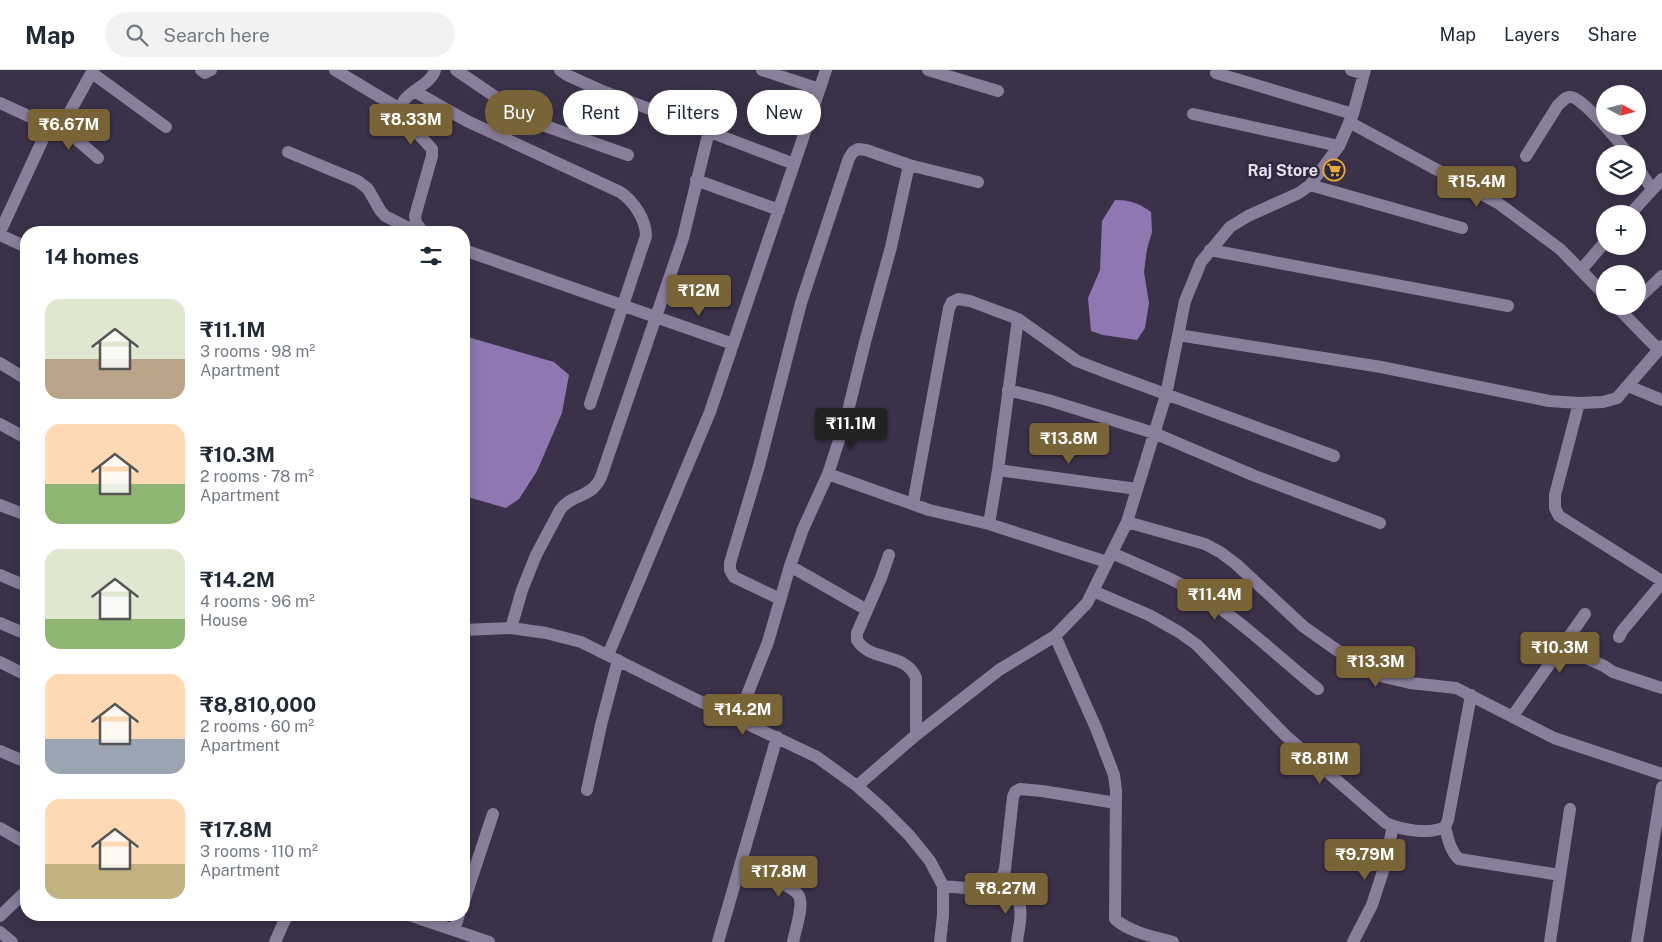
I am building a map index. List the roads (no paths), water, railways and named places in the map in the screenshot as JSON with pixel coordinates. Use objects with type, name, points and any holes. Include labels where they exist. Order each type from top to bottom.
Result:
[{"type":"street","points":[[201,70],[204,73],[211,70]]},
{"type":"street","points":[[335,70],[400,110]]},
{"type":"street","points":[[418,226],[416,216],[432,156],[432,149],[402,116],[400,110],[402,102],[433,77],[435,70]]},
{"type":"street","points":[[456,70],[531,120],[628,156]]},
{"type":"street","points":[[560,70],[600,90],[648,108]]},
{"type":"street","points":[[762,70],[820,89]]},
{"type":"street","points":[[587,790],[613,658],[710,412],[826,70]]},
{"type":"street","points":[[928,70],[998,91]]},
{"type":"street","points":[[858,786],[916,735],[999,670],[1055,636],[1088,603],[1127,522],[1166,395],[1185,301],[1201,262],[1230,227],[1248,216],[1299,193],[1310,185],[1339,146],[1351,118],[1364,72],[1351,70]]},
{"type":"street","points":[[20,244],[0,233],[54,123],[67,117],[93,71],[166,127]]},
{"type":"street","points":[[1216,73],[1351,118],[1498,203],[1560,248],[1596,286]]},
{"type":"street","points":[[414,92],[467,121],[627,197],[643,220],[646,236],[590,404]]},
{"type":"street","points":[[1526,156],[1558,105],[1565,98],[1571,96],[1577,98],[1620,145]]},
{"type":"street","points":[[0,104],[39,121],[54,123],[98,158]]},
{"type":"street","points":[[1193,114],[1339,146]]},
{"type":"street","points":[[511,628],[522,590],[536,555],[560,510],[564,504],[597,486],[683,238],[707,135]]},
{"type":"street","points":[[718,135],[794,164]]},
{"type":"street","points":[[780,599],[734,577],[730,570],[730,563],[759,466],[801,303],[845,168],[853,152],[858,149],[909,165],[978,182]]},
{"type":"street","points":[[288,152],[358,182],[368,189],[385,216],[404,226]]},
{"type":"street","points":[[738,718],[768,642],[790,566],[803,530],[828,474],[846,420],[891,247],[909,165]]},
{"type":"street","points":[[1638,205],[1662,179]]},
{"type":"street","points":[[696,180],[779,210]]},
{"type":"street","points":[[1646,180],[1652,189]]},
{"type":"street","points":[[1310,185],[1462,228]]},
{"type":"street","points":[[1210,250],[1508,306]]},
{"type":"street","points":[[470,252],[733,344]]},
{"type":"street","points":[[1581,270],[1596,252]]},
{"type":"street","points":[[1646,291],[1662,276]]},
{"type":"street","points":[[913,504],[948,308],[952,302],[958,299],[970,301],[1018,319],[1077,360],[1166,395],[1334,456]]},
{"type":"street","points":[[1178,335],[1381,367],[1549,401],[1603,402],[1617,398],[1660,348],[1629,315]]},
{"type":"street","points":[[989,524],[1018,319]]},
{"type":"street","points":[[0,363],[20,375]]},
{"type":"street","points":[[1628,386],[1662,400]]},
{"type":"street","points":[[1008,390],[1154,432],[1255,476],[1380,523]]},
{"type":"street","points":[[1579,403],[1555,495],[1559,516],[1662,582],[1619,637]]},
{"type":"street","points":[[0,424],[20,435]]},
{"type":"street","points":[[998,470],[1137,489]]},
{"type":"street","points":[[828,474],[929,510],[989,524],[1110,558],[1182,585],[1223,610],[1318,689]]},
{"type":"street","points":[[0,505],[20,513]]},
{"type":"street","points":[[1127,522],[1204,544],[1220,552],[1236,564],[1304,627],[1361,667],[1380,676],[1410,683],[1456,688],[1554,738],[1662,774]]},
{"type":"street","points":[[889,555],[857,632],[857,640],[859,645],[865,649],[907,665],[913,670],[916,678],[916,735]]},
{"type":"street","points":[[790,566],[867,610]]},
{"type":"street","points":[[0,575],[20,583]]},
{"type":"street","points":[[1093,591],[1149,615],[1197,645],[1286,736],[1386,823],[1394,826],[1432,831],[1445,826],[1448,820],[1470,695]]},
{"type":"street","points":[[1512,717],[1586,614]]},
{"type":"street","points":[[0,623],[20,631]]},
{"type":"street","points":[[470,630],[511,628],[546,633],[581,642],[817,757],[858,786],[908,835],[930,861],[942,886],[943,915],[940,942]]},
{"type":"street","points":[[1055,636],[1096,728],[1114,775],[1116,803],[1115,919],[1121,924],[1173,942]]},
{"type":"street","points":[[1562,647],[1613,672],[1662,688]]},
{"type":"street","points":[[0,662],[20,672]]},
{"type":"street","points":[[718,942],[777,737]]},
{"type":"street","points":[[0,751],[20,759]]},
{"type":"street","points":[[1637,942],[1662,787]]},
{"type":"street","points":[[942,886],[994,890],[999,886],[1004,869],[1014,796],[1020,789],[1042,790],[1116,803]]},
{"type":"street","points":[[1550,942],[1570,809]]},
{"type":"street","points":[[470,883],[493,814]]},
{"type":"street","points":[[1353,942],[1372,905],[1384,868],[1394,826]]},
{"type":"street","points":[[1445,826],[1452,850],[1459,859],[1560,875]]},
{"type":"street","points":[[0,828],[20,840]]},
{"type":"street","points":[[740,867],[787,886],[800,897],[800,907],[793,942]]},
{"type":"street","points":[[999,886],[1016,897],[1019,902],[1017,942]]},
{"type":"street","points":[[0,916],[20,896]]},
{"type":"street","points":[[275,942],[284,921]]},
{"type":"street","points":[[427,921],[489,942]]},
{"type":"street","points":[[454,930],[457,921]]},
{"type":"street","points":[[0,932],[12,942]]},
{"type":"place","name":"Raj Store","points":[[1334,170]]}]
